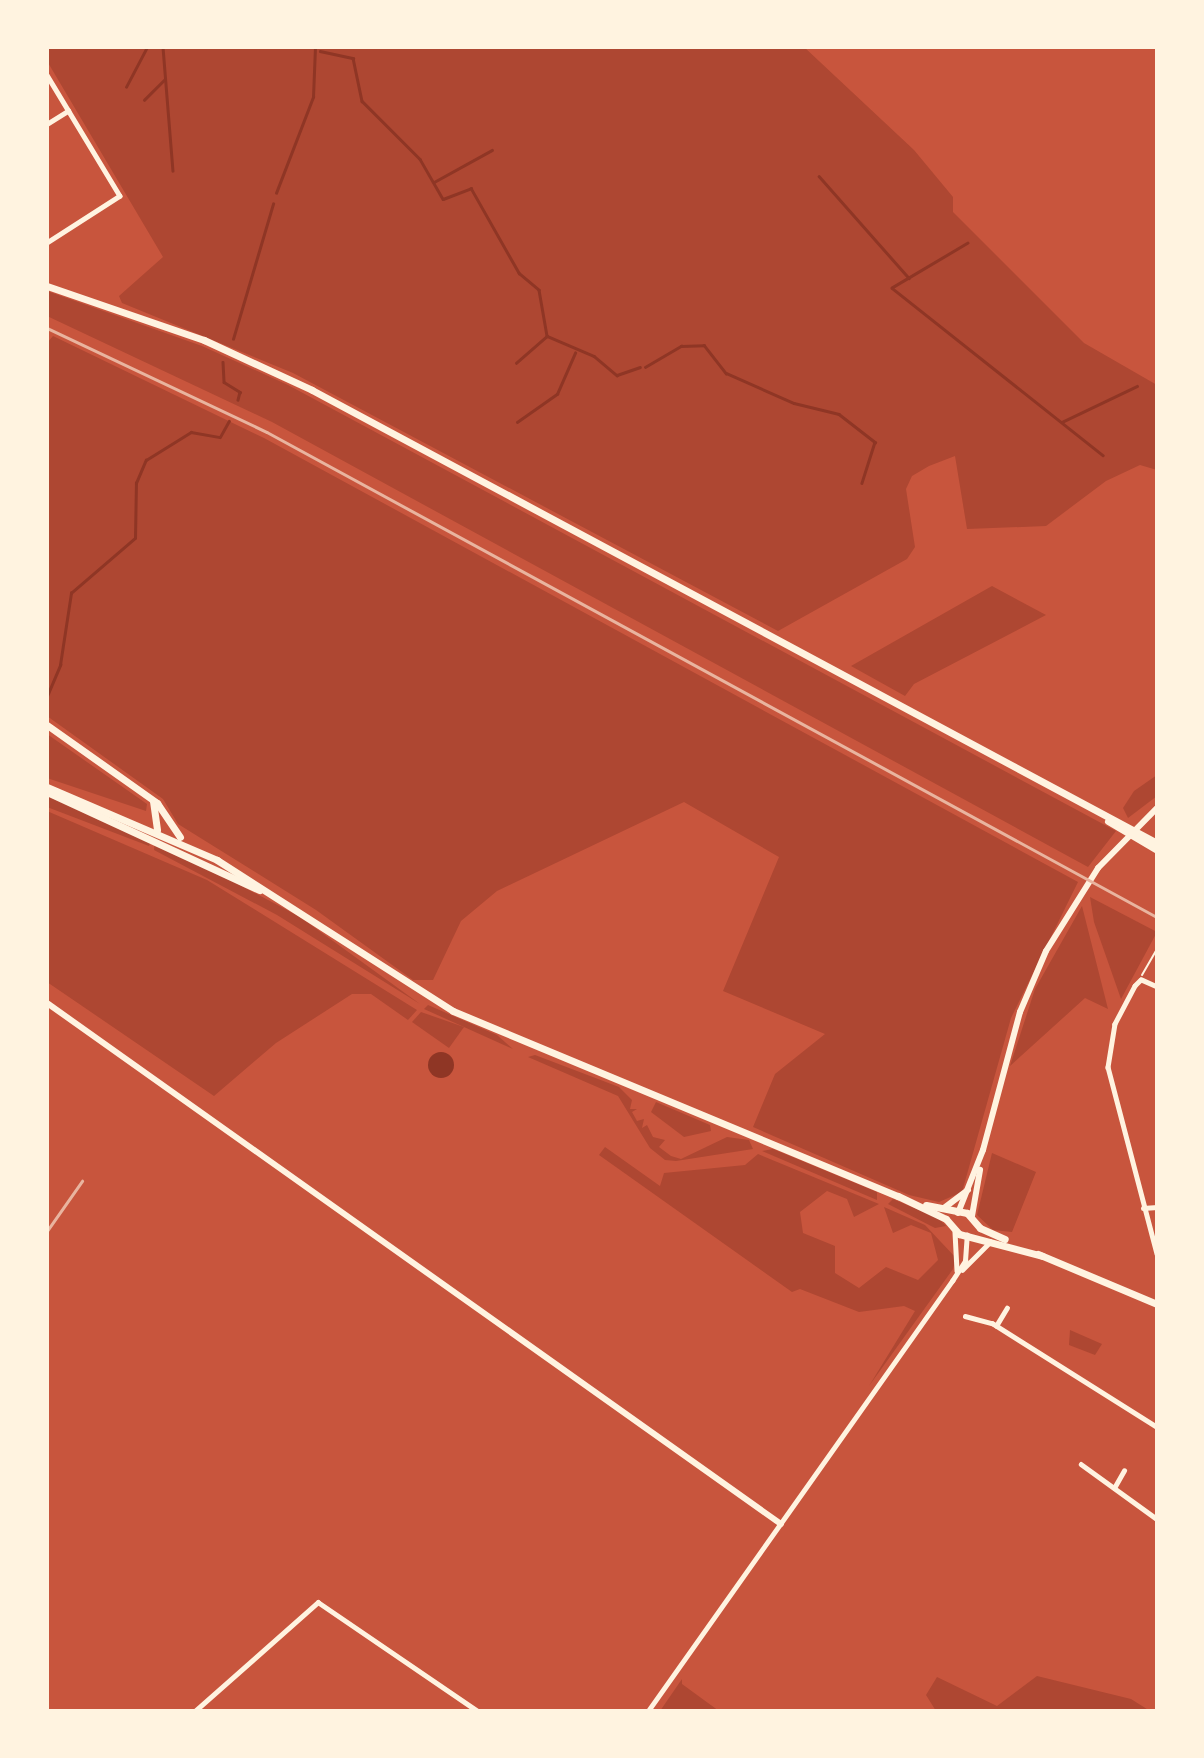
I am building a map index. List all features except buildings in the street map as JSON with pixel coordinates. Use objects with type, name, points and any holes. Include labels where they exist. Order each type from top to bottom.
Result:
[{"type":"main road","points":[[47,286],[204,340],[291,379],[1157,843]]},
{"type":"main road","points":[[47,725],[150,798],[165,819],[197,849]]},
{"type":"main road","points":[[47,790],[118,821],[197,849],[416,990],[500,1031],[898,1196],[972,1218],[982,1230],[1157,1304]]},
{"type":"main road","points":[[47,790],[141,823],[167,842],[367,956]]},
{"type":"main road","points":[[150,798],[156,833]]},
{"type":"main road","points":[[1078,802],[1157,850]]},
{"type":"main road","points":[[141,823],[154,815]]},
{"type":"main road","points":[[156,833],[165,819]]},
{"type":"main road","points":[[898,1196],[967,1234],[1042,1256]]},
{"type":"main road","points":[[953,1228],[958,1213]]},
{"type":"main road","points":[[967,1234],[972,1218]]},
{"type":"street","points":[[47,75],[120,196],[47,243]]},
{"type":"street","points":[[47,124],[68,111]]},
{"type":"street","points":[[958,1213],[973,1182],[1030,985],[1079,894],[1146,817],[1157,808]]},
{"type":"street","points":[[1157,987],[1141,980],[1118,1016],[1108,1067],[1157,1255]]},
{"type":"street","points":[[47,1003],[781,1524]]},
{"type":"street","points":[[972,1218],[983,1150]]},
{"type":"street","points":[[937,1208],[959,1199],[973,1182]]},
{"type":"street","points":[[1143,1208],[1157,1207]]},
{"type":"street","points":[[952,1282],[960,1253],[953,1228]]},
{"type":"street","points":[[648,1711],[952,1282],[965,1261],[967,1234]]},
{"type":"street","points":[[952,1282],[983,1246],[998,1242]]},
{"type":"street","points":[[996,1326],[1007,1308]]},
{"type":"street","points":[[965,1316],[996,1326],[1157,1427]]},
{"type":"street","points":[[1081,1464],[1157,1519]]},
{"type":"street","points":[[1114,1488],[1124,1471]]},
{"type":"street","points":[[195,1711],[305,1607],[329,1605],[478,1711]]},
{"type":"path","points":[[1141,980],[1157,949]]},
{"type":"shaded area","points":[[47,47],[804,47],[914,150],[953,197],[953,212],[1084,343],[1157,385],[1157,470],[1140,465],[1106,481],[1046,526],[967,529],[955,456],[929,466],[912,476],[906,489],[915,547],[907,559],[778,631],[293,373],[122,303],[119,296],[163,257],[47,61]]},
{"type":"shaded area","points":[[47,291],[202,346],[288,385],[1116,831],[1088,867],[272,422],[47,316]]},
{"type":"shaded area","points":[[53,336],[264,438],[1078,882],[1011,1018],[962,1192],[939,1202],[909,1195],[753,1127],[775,1074],[825,1034],[723,991],[779,857],[684,802],[497,891],[461,921],[433,980],[413,980],[316,910],[178,824],[163,799],[47,716],[47,343]]},
{"type":"shaded area","points":[[992,586],[1046,615],[914,684],[905,696],[851,666]]},
{"type":"shaded area","points":[[47,734],[147,804],[146,811],[47,778]]},
{"type":"shaded area","points":[[1157,775],[1157,796],[1128,818],[1123,808],[1134,791]]},
{"type":"shaded area","points":[[47,796],[152,839],[149,846],[47,807]]},
{"type":"shaded area","points":[[47,811],[207,880],[417,1010],[408,1020],[371,994],[352,994],[276,1043],[214,1096],[47,982]]},
{"type":"shaded area","points":[[155,840],[300,917],[420,1004],[277,915],[154,850]]},
{"type":"shaded area","points":[[1090,897],[1157,932],[1121,999],[1094,922]]},
{"type":"shaded area","points":[[1082,906],[1108,1009],[1085,998],[1010,1066],[1035,989]]},
{"type":"shaded area","points":[[428,1005],[497,1035],[513,1049],[424,1009]]},
{"type":"shaded area","points":[[421,1012],[464,1027],[449,1048],[412,1022]]},
{"type":"shaded area","points":[[441,1052],[450,1056],[454,1065],[450,1074],[441,1078],[432,1074],[428,1065],[432,1056]]},
{"type":"shaded area","points":[[535,1055],[619,1087],[632,1100],[630,1109],[637,1109],[632,1112],[637,1121],[644,1119],[642,1128],[647,1125],[653,1137],[665,1140],[659,1147],[671,1156],[681,1159],[727,1137],[749,1140],[753,1149],[676,1161],[665,1160],[650,1148],[618,1096],[528,1057]]},
{"type":"shaded area","points":[[656,1102],[710,1125],[711,1131],[684,1137],[651,1112]]},
{"type":"shaded area","points":[[605,1147],[660,1186],[664,1173],[745,1165],[758,1154],[879,1204],[854,1217],[847,1199],[827,1191],[800,1212],[803,1233],[835,1246],[835,1273],[859,1288],[886,1267],[918,1280],[938,1260],[931,1233],[911,1225],[893,1233],[884,1207],[925,1225],[956,1258],[953,1269],[869,1386],[915,1311],[904,1306],[859,1312],[800,1289],[792,1292],[599,1155]]},
{"type":"shaded area","points":[[773,1149],[877,1192],[877,1200],[762,1151]]},
{"type":"shaded area","points":[[992,1153],[1036,1172],[1012,1232],[993,1230],[977,1215]]},
{"type":"shaded area","points":[[893,1199],[938,1218],[946,1226],[935,1228],[888,1204]]},
{"type":"shaded area","points":[[1070,1330],[1102,1344],[1095,1355],[1069,1345]]},
{"type":"shaded area","points":[[1037,1676],[1131,1699],[1150,1711],[936,1711],[926,1695],[937,1677],[997,1706]]},
{"type":"shaded area","points":[[682,1679],[682,1684],[719,1711],[660,1711]]},
{"type":"waterway","points":[[126,87],[147,47]]},
{"type":"waterway","points":[[163,47],[173,171]]},
{"type":"waterway","points":[[276,193],[313,97],[315,47]]},
{"type":"waterway","points":[[320,51],[353,58],[362,101],[420,159],[443,199],[471,188],[519,273],[539,290],[547,336],[594,356],[617,375],[640,367]]},
{"type":"waterway","points":[[144,100],[164,80]]},
{"type":"waterway","points":[[434,182],[492,150]]},
{"type":"waterway","points":[[819,176],[909,278]]},
{"type":"waterway","points":[[233,339],[273,204]]},
{"type":"waterway","points":[[968,243],[892,288],[1103,455]]},
{"type":"waterway","points":[[516,363],[547,336]]},
{"type":"waterway","points":[[645,367],[681,346],[704,345],[726,373],[794,403],[839,414],[875,442],[862,483]]},
{"type":"waterway","points":[[517,422],[557,394],[575,353]]},
{"type":"waterway","points":[[223,362],[224,382],[240,392],[238,400]]},
{"type":"waterway","points":[[1062,422],[1137,386]]},
{"type":"waterway","points":[[47,696],[60,665],[71,593],[135,538],[136,483],[146,460],[191,432],[220,437],[229,421]]},
{"type":"railway","points":[[47,328],[267,432],[1157,917]]},
{"type":"railway","points":[[47,1231],[82,1181]]}]
